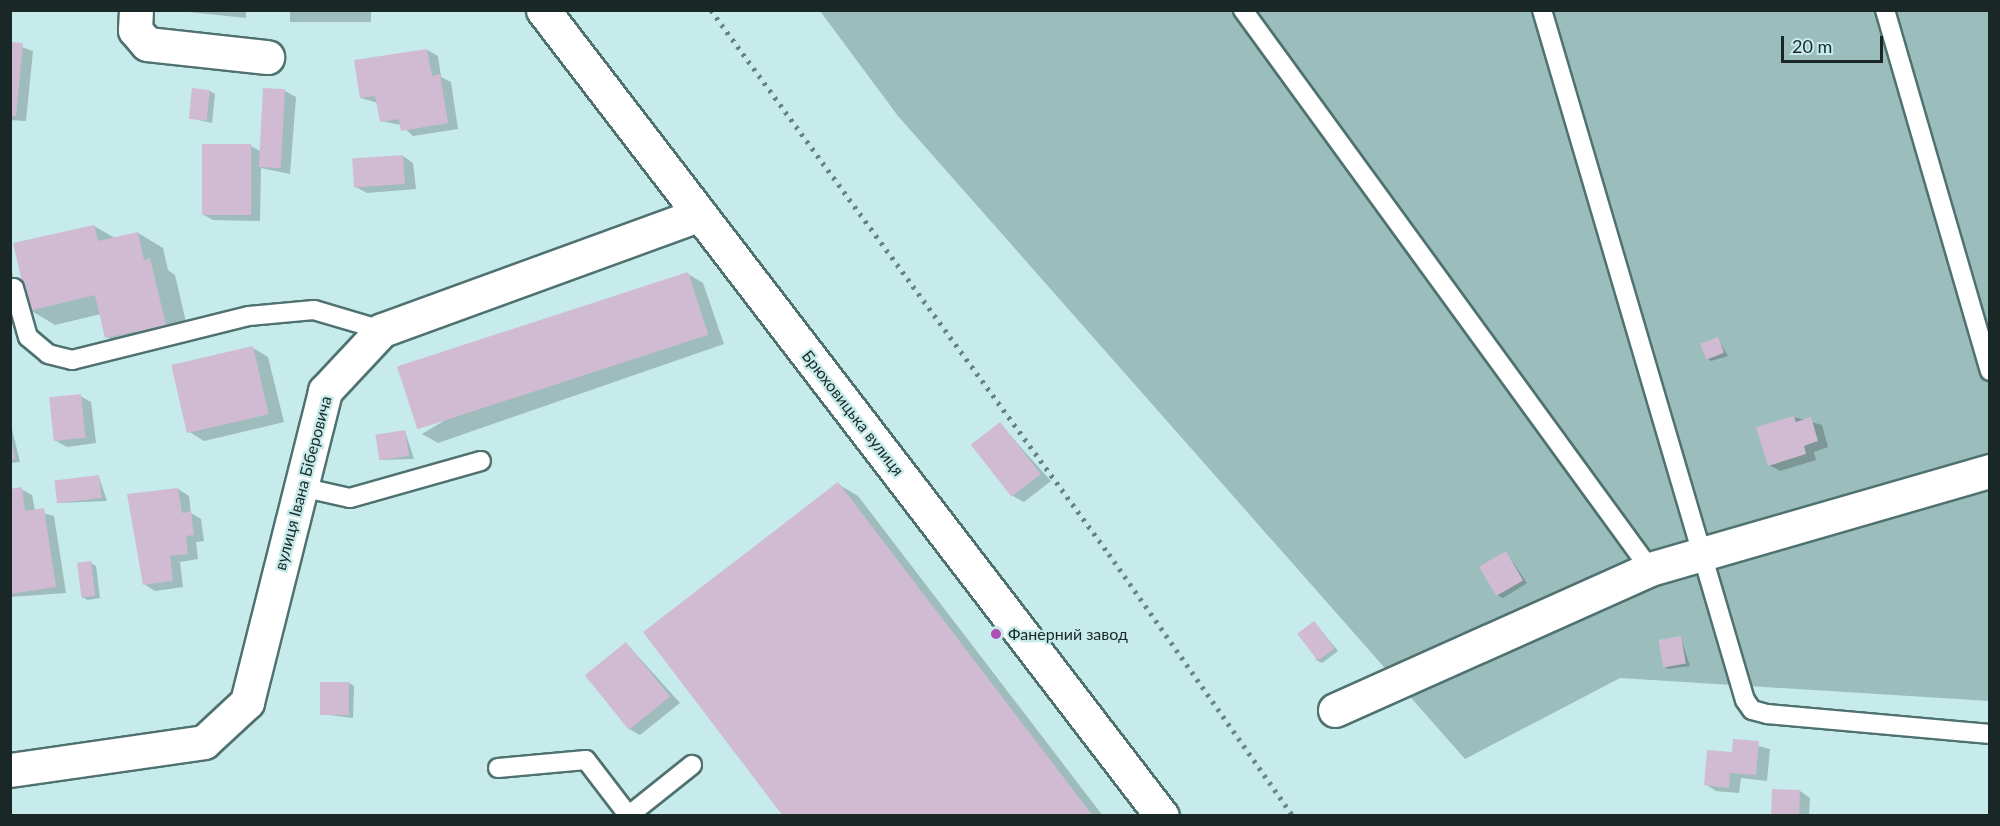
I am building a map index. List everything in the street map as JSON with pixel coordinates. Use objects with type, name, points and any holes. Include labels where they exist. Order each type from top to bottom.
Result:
[{"type":"street","points":[[136,10],[135,30],[147,44],[267,57]]},
{"type":"street","name":"Брюховицька вулиця","points":[[543,10],[1162,816]]},
{"type":"street","name":"вулиця Івана Біберовича","points":[[10,770],[204,742],[247,702],[326,391],[382,330],[700,214]]},
{"type":"street","points":[[1335,710],[1650,569],[1989,471]]},
{"type":"lane","points":[[1243,10],[1650,569]]},
{"type":"lane","points":[[1542,10],[1734,669],[1752,710],[1989,734]]},
{"type":"lane","points":[[1885,10],[1989,371]]},
{"type":"lane","points":[[14,288],[28,337],[48,354],[72,360],[260,315],[314,310],[382,330]]},
{"type":"lane","points":[[301,487],[350,498],[481,461]]},
{"type":"lane","points":[[498,768],[586,760],[628,815],[692,765]]},
{"type":"shaded area","points":[[820,11],[1989,11],[1989,701],[1620,678],[1465,759],[898,116]]},
{"type":"building","points":[[10,42],[23,43],[16,116],[10,116]]},
{"type":"building","points":[[427,49],[432,76],[440,74],[448,123],[401,131],[399,119],[380,122],[375,96],[360,98],[354,60]]},
{"type":"building","points":[[192,88],[210,90],[207,121],[189,119]]},
{"type":"building","points":[[263,88],[285,89],[281,168],[259,167]]},
{"type":"building","points":[[202,144],[251,144],[251,215],[202,215]]},
{"type":"building","points":[[403,155],[405,184],[354,187],[352,159]]},
{"type":"building","points":[[94,225],[98,241],[138,232],[144,260],[150,258],[166,325],[105,338],[95,295],[29,311],[13,243]]},
{"type":"building","points":[[688,272],[708,335],[417,429],[397,367]]},
{"type":"building","points":[[1718,337],[1724,353],[1706,360],[1700,344]]},
{"type":"building","points":[[253,346],[269,414],[187,433],[171,365]]},
{"type":"building","points":[[81,394],[86,438],[54,441],[49,397]]},
{"type":"building","points":[[1794,416],[1796,422],[1811,417],[1818,441],[1804,446],[1806,454],[1768,466],[1756,427]]},
{"type":"building","points":[[1000,422],[1041,474],[1011,497],[971,445]]},
{"type":"building","points":[[405,430],[409,456],[379,460],[375,435]]},
{"type":"building","points":[[10,431],[15,459],[10,460]]},
{"type":"building","points":[[99,475],[102,498],[57,503],[54,480]]},
{"type":"building","points":[[838,482],[1093,816],[783,816],[643,632]]},
{"type":"building","points":[[22,487],[25,511],[44,508],[56,587],[10,594],[10,489]]},
{"type":"building","points":[[178,488],[182,513],[191,511],[194,535],[186,536],[188,554],[170,556],[173,581],[143,585],[127,494]]},
{"type":"building","points":[[1506,551],[1523,580],[1496,596],[1479,566]]},
{"type":"building","points":[[91,561],[95,596],[81,597],[77,563]]},
{"type":"building","points":[[1314,621],[1334,648],[1318,661],[1297,634]]},
{"type":"building","points":[[1681,636],[1686,664],[1663,668],[1658,640]]},
{"type":"building","points":[[626,642],[670,696],[629,730],[585,675]]},
{"type":"building","points":[[320,682],[349,682],[349,715],[320,715]]},
{"type":"building","points":[[1733,739],[1759,741],[1756,775],[1730,773],[1729,788],[1704,785],[1707,750],[1732,752]]},
{"type":"building","points":[[1772,789],[1800,790],[1799,816],[1771,816]]},
{"type":"railway","points":[[711,10],[1109,554],[1293,816]]},
{"type":"place","name":"Фанерний завод","points":[[996,634]]}]
